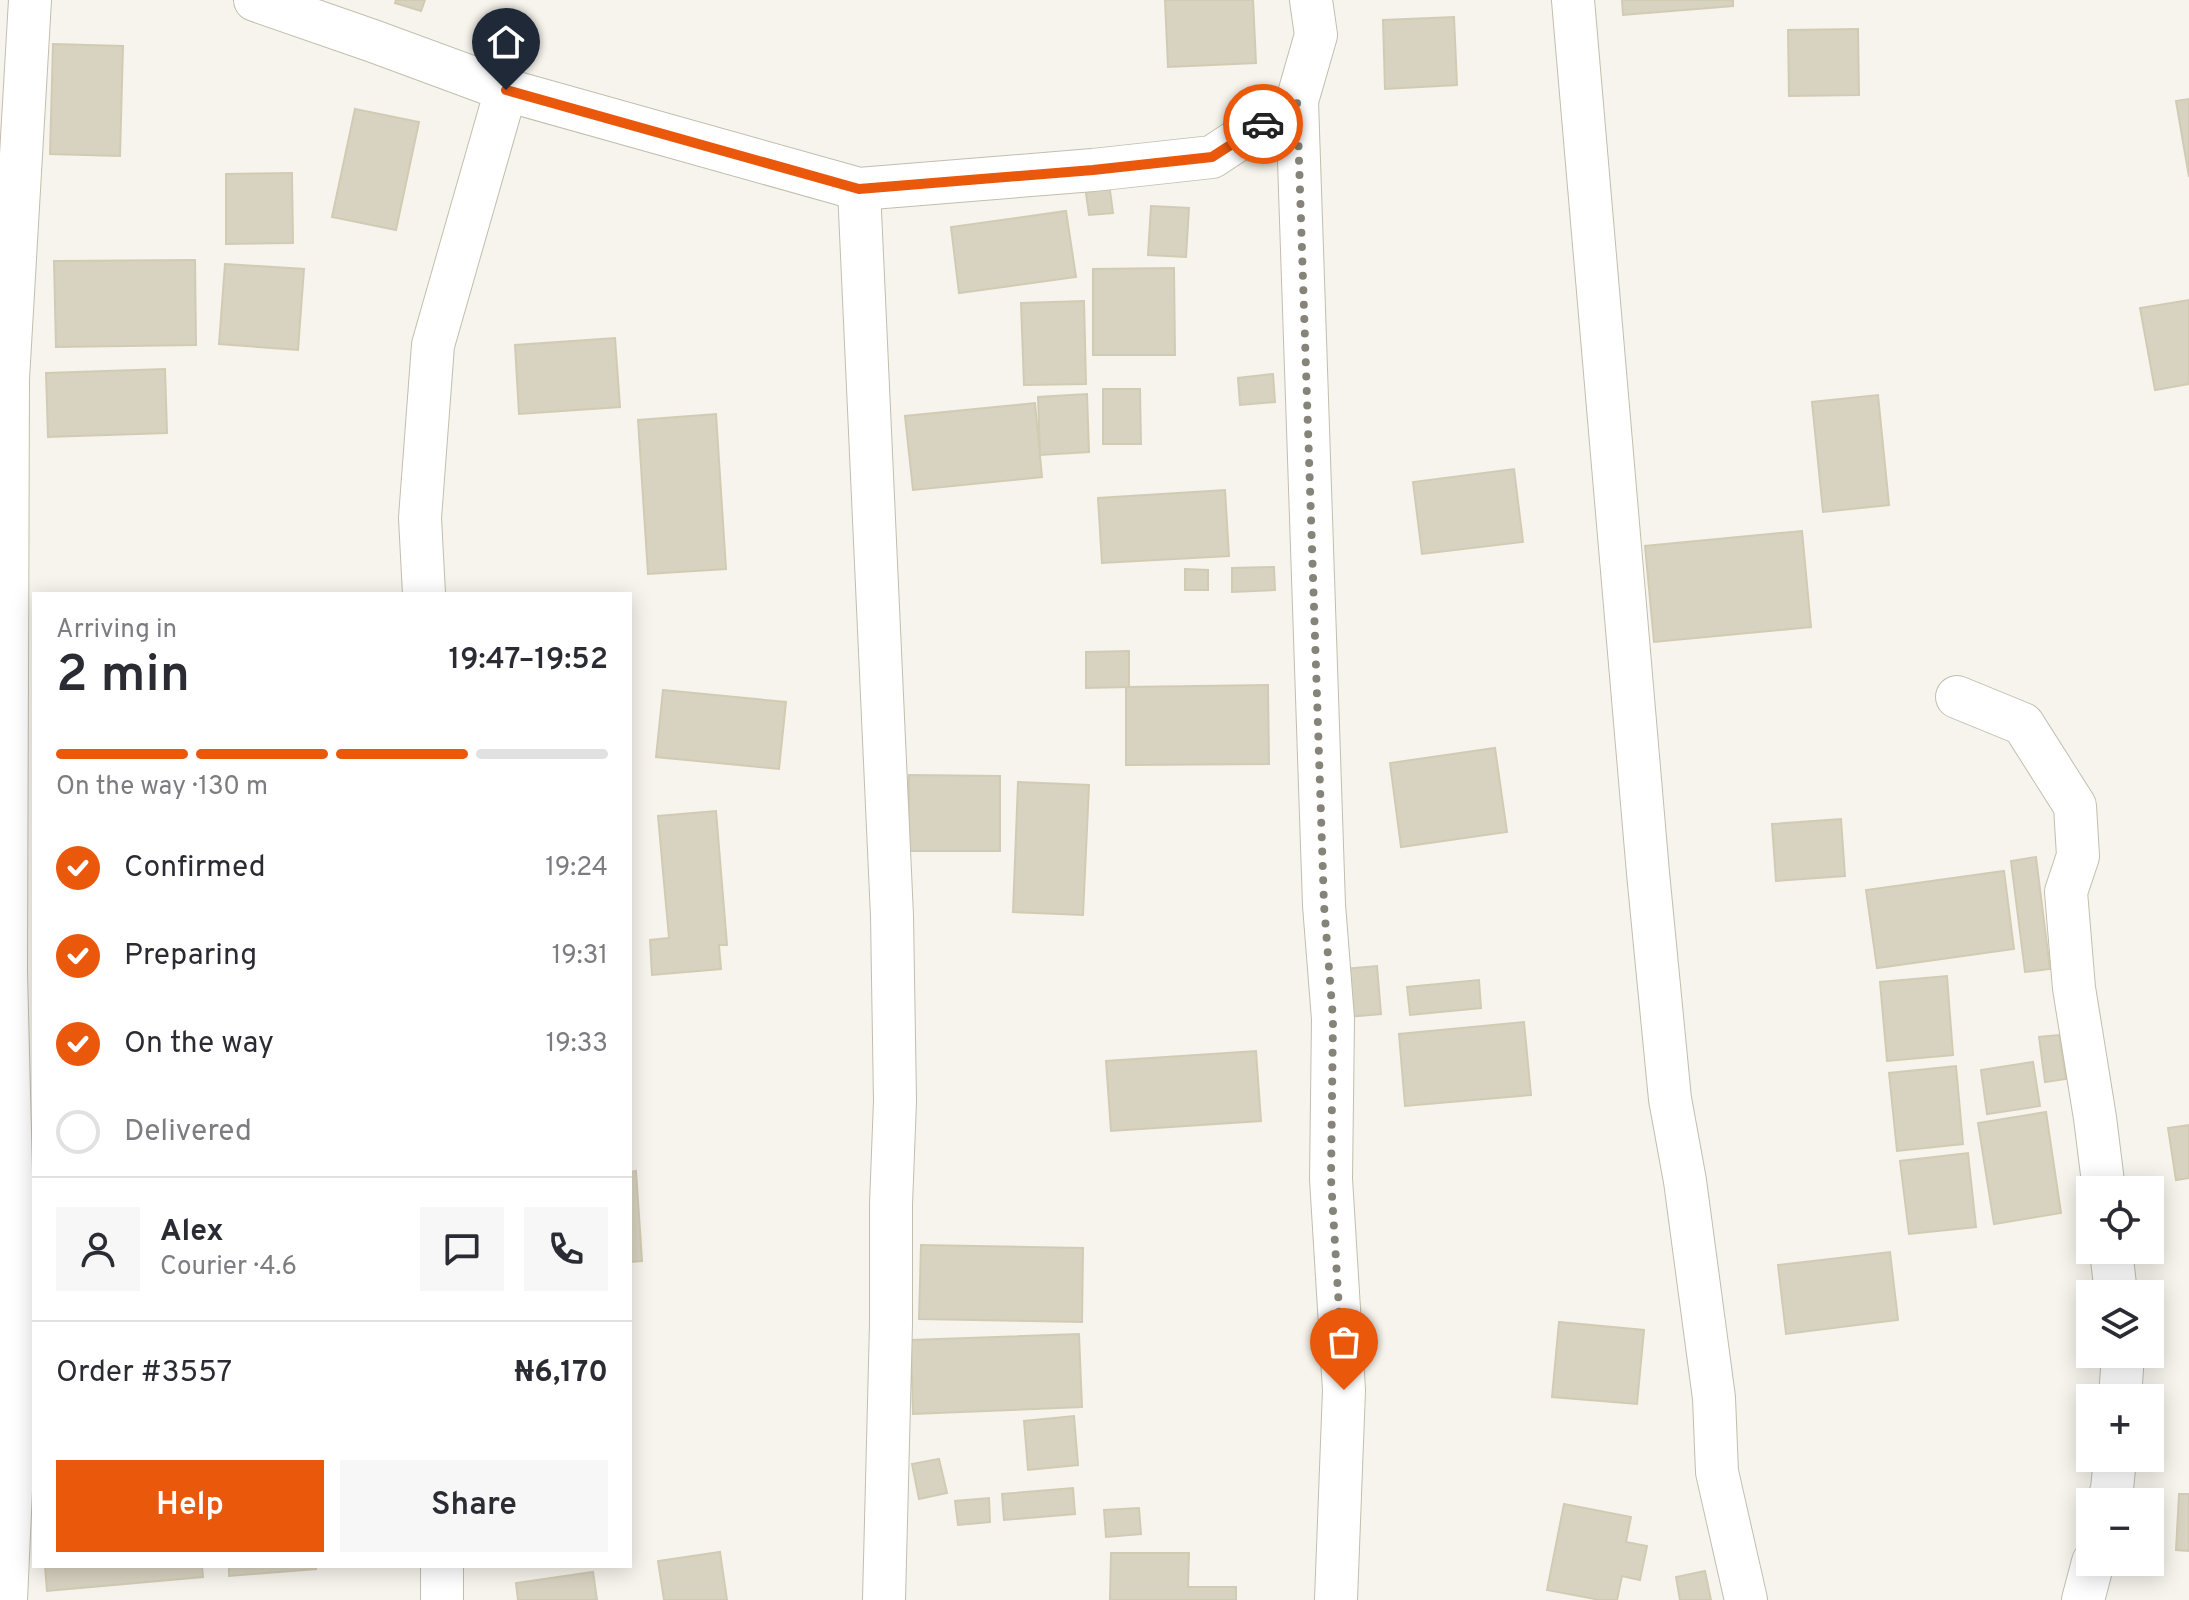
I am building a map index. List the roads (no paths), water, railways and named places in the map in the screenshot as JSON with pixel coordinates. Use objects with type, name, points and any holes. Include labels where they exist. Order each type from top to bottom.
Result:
[{"type":"street","points":[[6,1600],[14,1424],[6,971],[8,379],[30,0]]},
{"type":"street","points":[[255,0],[506,90],[859,189],[1212,157],[1297,101]]},
{"type":"street","points":[[1311,0],[1316,35],[1297,101],[1324,905],[1333,1019],[1331,1179],[1344,1390],[1336,1600]]},
{"type":"street","points":[[1573,0],[1670,1099],[1685,1181],[1714,1398],[1717,1472],[1746,1600]]},
{"type":"street","points":[[424,592],[420,518],[433,345],[506,90]]},
{"type":"street","points":[[859,189],[892,916],[895,1101],[884,1600]]},
{"type":"street","points":[[1957,697],[2023,724],[2075,806],[2078,856],[2066,892],[2074,988],[2102,1176]]},
{"type":"street","points":[[442,1568],[442,1600]]},
{"type":"street","points":[[2083,1600],[2089,1576]]}]
